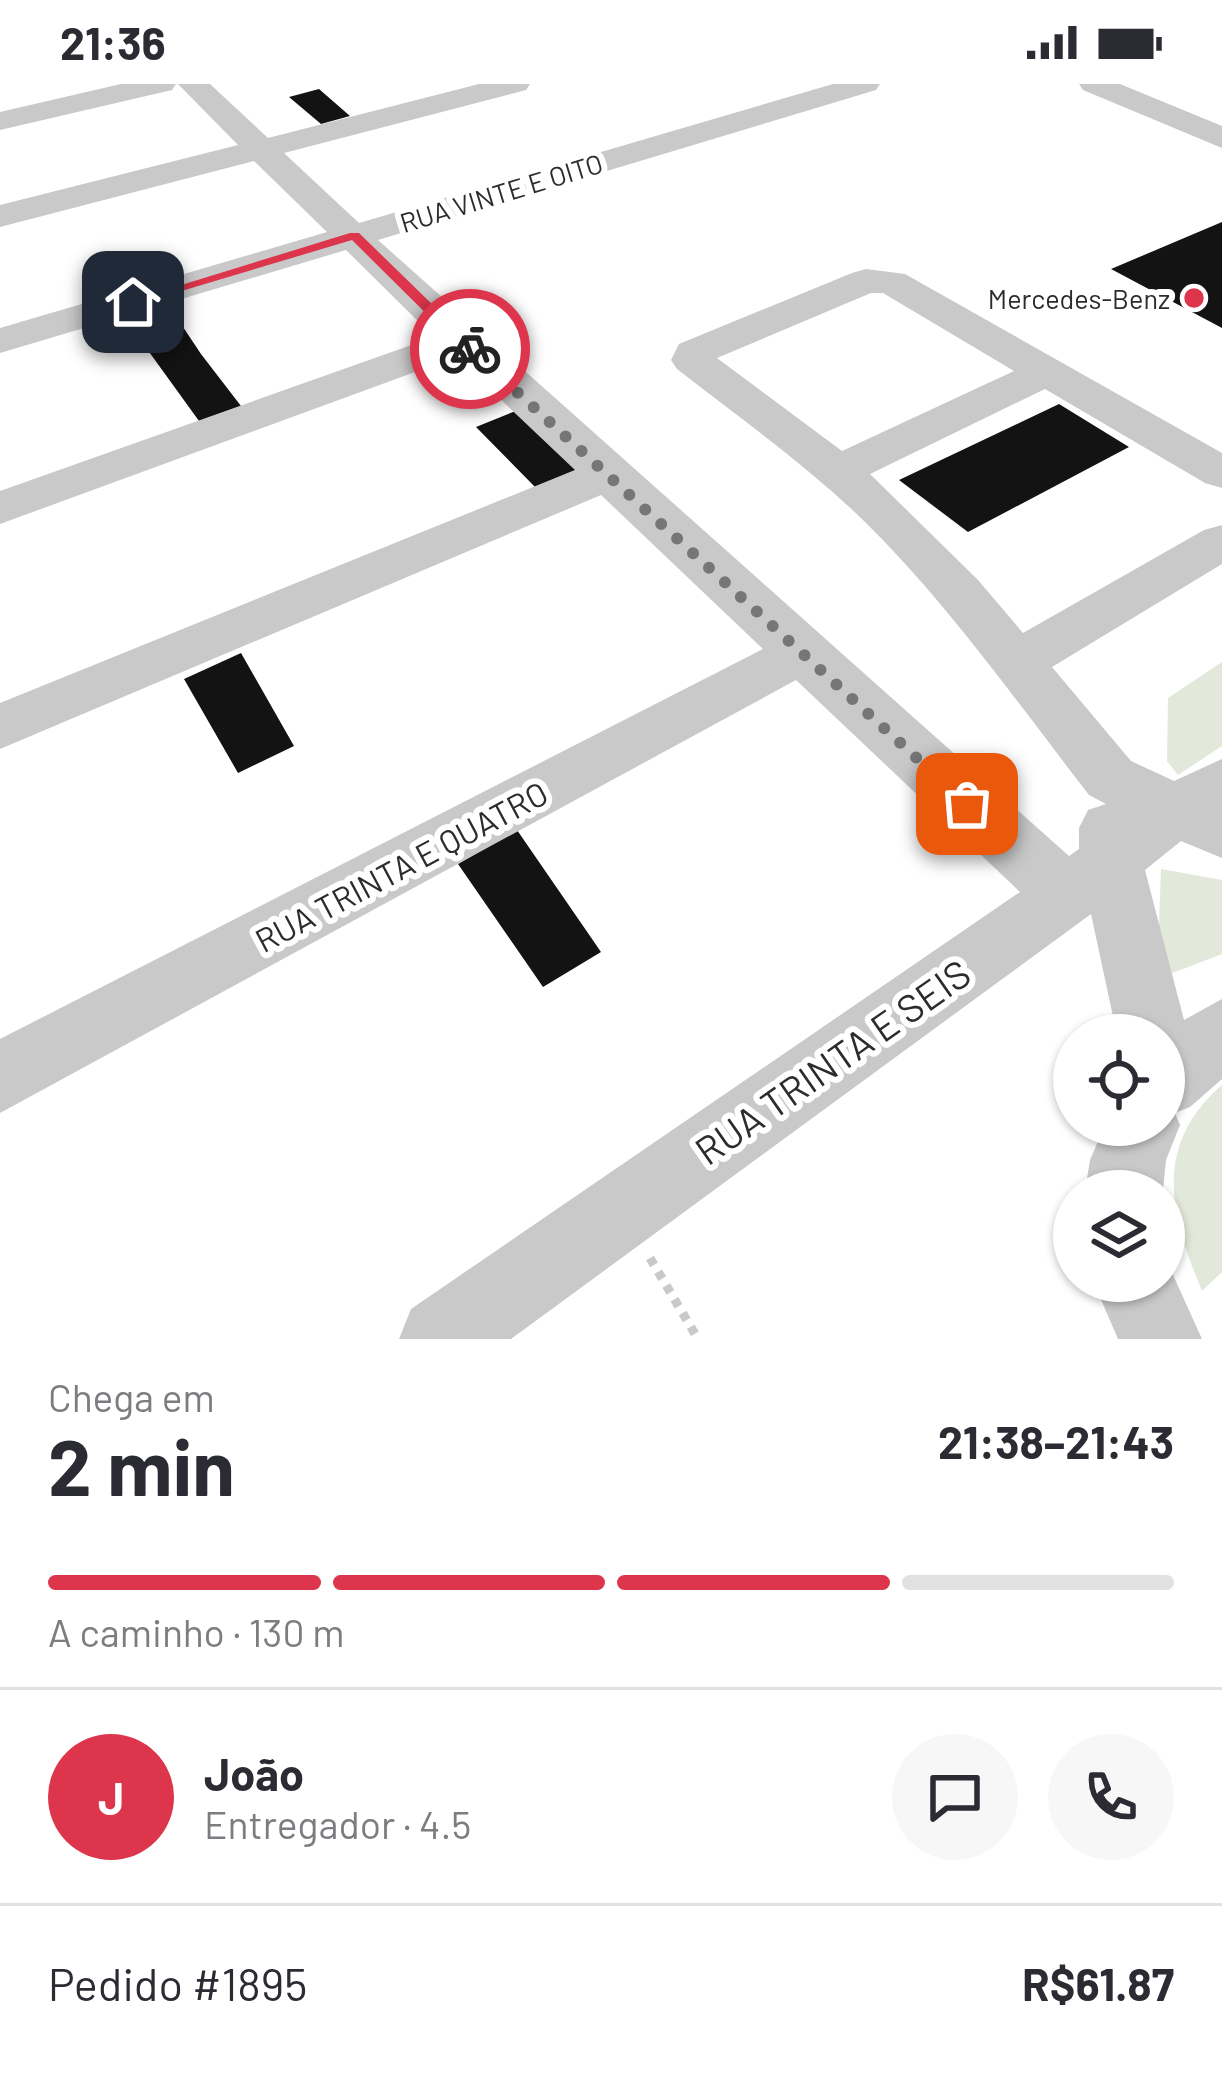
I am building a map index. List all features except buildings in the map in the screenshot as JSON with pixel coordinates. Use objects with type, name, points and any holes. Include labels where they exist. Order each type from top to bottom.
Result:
[{"type":"street","points":[[0,121],[161,84]]},
{"type":"street","points":[[193,84],[462,341],[801,652],[1089,878],[1144,1014]]},
{"type":"street","points":[[0,216],[515,84]]},
{"type":"street","name":"RUA VINTE E OITO","points":[[0,341],[865,84]]},
{"type":"street","points":[[1094,84],[1222,138]]},
{"type":"street","points":[[1142,104],[1184,91]]},
{"type":"street","points":[[1206,809],[1110,778],[960,592],[838,471],[695,365],[694,353],[877,279],[891,282],[1222,473]]},
{"type":"street","points":[[0,508],[462,341]]},
{"type":"street","points":[[838,471],[1046,372]]},
{"type":"street","points":[[0,727],[606,475]]},
{"type":"street","points":[[1017,662],[1222,542]]},
{"type":"street","name":"RUA TRINTA E QUATRO","points":[[0,1077],[801,652]]},
{"type":"street","points":[[1089,878],[1110,778]]},
{"type":"street","name":"RUA TRINTA E SEIS","points":[[441,1339],[1089,878],[1206,809]]},
{"type":"street","points":[[1185,1064],[1222,1033]]},
{"type":"street","points":[[1143,1302],[1160,1339]]},
{"type":"path","points":[[622,1210],[698,1339]]},
{"type":"green space","points":[[1222,662],[1222,746],[1178,775],[1167,761],[1168,698]]},
{"type":"green space","points":[[1161,869],[1222,880],[1222,954],[1157,979]]},
{"type":"green space","points":[[1222,1085],[1222,1272],[1202,1291],[1185,1244],[1185,1170],[1175,1170],[1185,1133]]},
{"type":"way so far","points":[[470,349],[967,804]]},
{"type":"place","name":"Mercedes-Benz","points":[[1194,298]]},
{"type":"route","points":[[133,302],[355,236],[470,349]]}]
